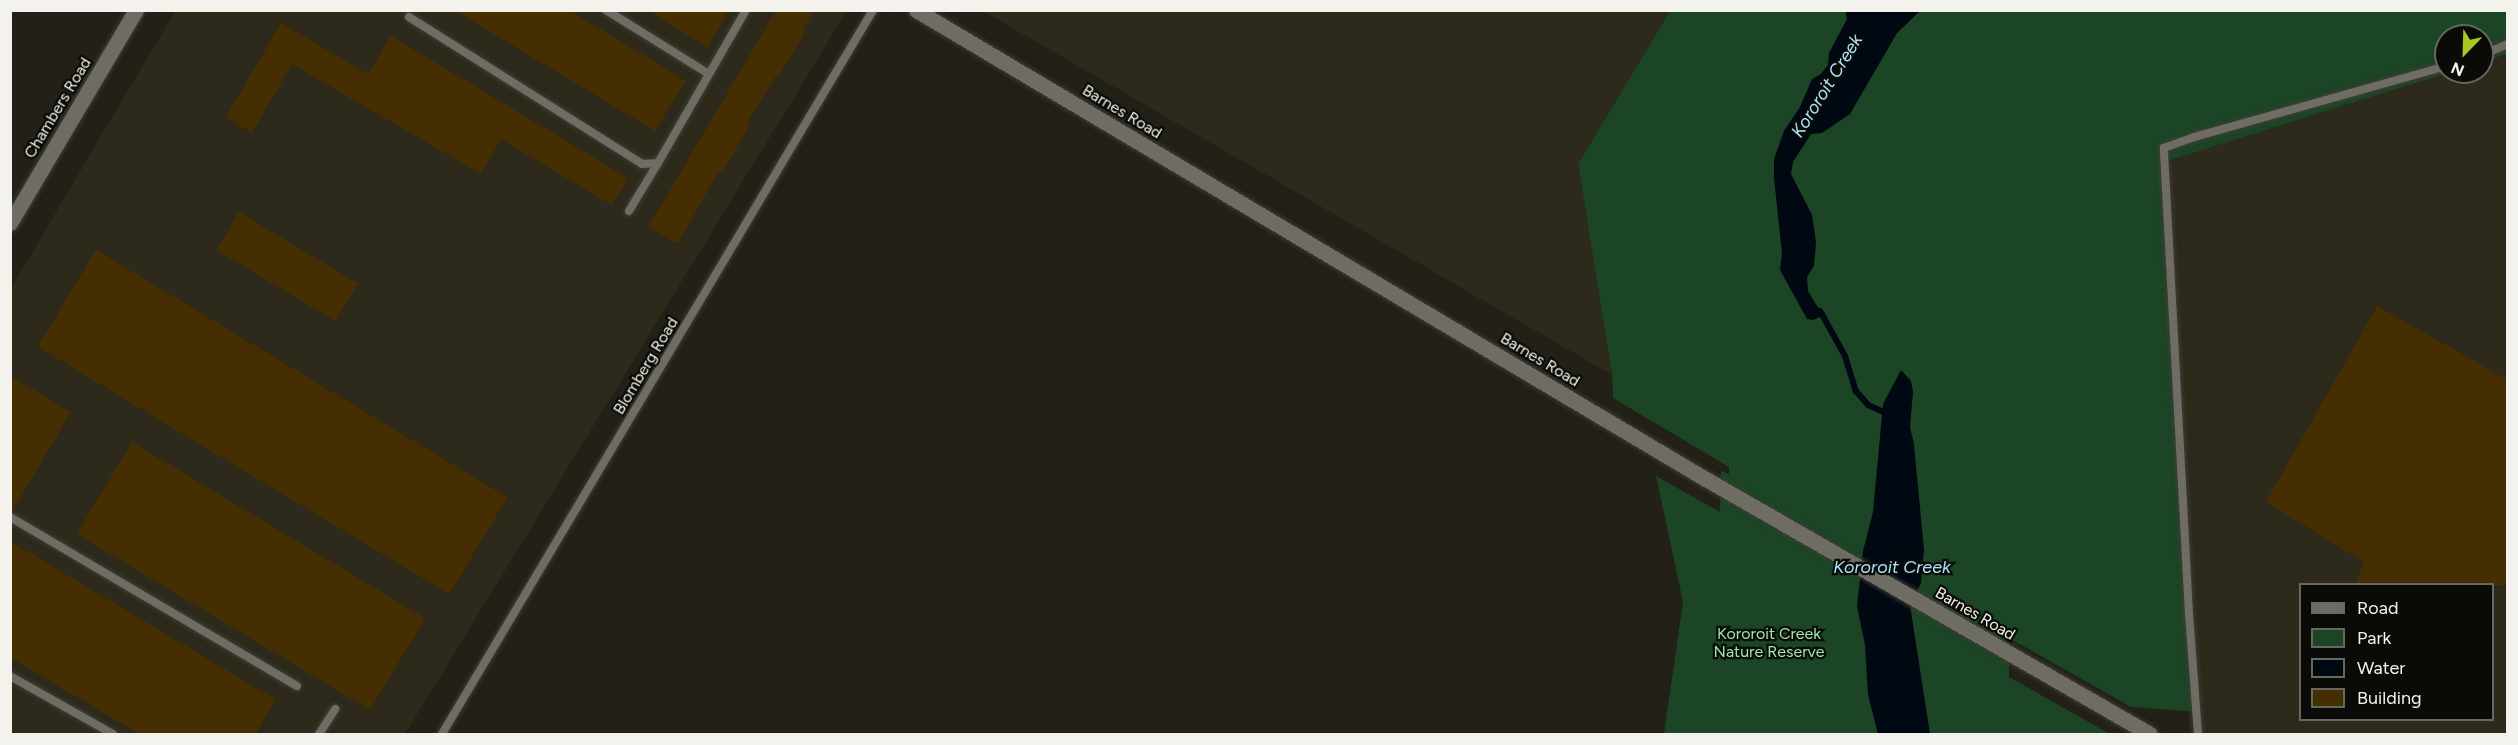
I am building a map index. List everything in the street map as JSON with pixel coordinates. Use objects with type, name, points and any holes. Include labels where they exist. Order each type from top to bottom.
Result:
[{"type":"street","name":"Chambers Road","points":[[10,223],[136,10]]},
{"type":"street","name":"Barnes Road","points":[[916,10],[1714,483],[2150,735]]},
{"type":"lane","points":[[606,10],[709,74]]},
{"type":"lane","points":[[629,211],[746,10]]},
{"type":"lane","name":"Blomberg Road","points":[[442,735],[873,10]]},
{"type":"lane","points":[[409,17],[642,164],[658,163]]},
{"type":"lane","points":[[2494,50],[2508,44]]},
{"type":"lane","points":[[2198,735],[2189,614],[2164,148],[2194,137],[2434,69]]},
{"type":"lane","points":[[10,517],[297,686]]},
{"type":"lane","points":[[10,676],[113,735]]},
{"type":"lane","points":[[319,735],[335,709]]},
{"type":"shaded area","points":[[175,11],[847,11],[405,734],[11,734],[11,288]]},
{"type":"shaded area","points":[[983,11],[1670,11],[1578,164],[1612,375]]},
{"type":"shaded area","points":[[2507,54],[2507,734],[2200,734],[2164,162],[2434,77],[2434,84],[2494,84],[2494,58]]},
{"type":"green space","name":"Kororoit Creek Nature Reserve","points":[[1670,11],[2507,11],[2507,54],[2494,58],[2494,24],[2434,24],[2434,77],[2164,162],[2198,712],[2131,707],[2009,638],[2009,677],[2110,734],[1664,734],[1683,602],[1656,476],[1720,512],[1721,471],[1729,474],[1729,467],[1613,398],[1612,374],[1578,164]]},
{"type":"water","name":"Kororoit Creek","points":[[1845,11],[1920,11],[1897,33],[1850,114],[1822,133],[1811,134],[1793,162],[1791,174],[1812,215],[1816,242],[1814,266],[1807,277],[1808,291],[1817,306],[1826,314],[1813,320],[1807,319],[1780,270],[1782,253],[1774,159],[1784,131],[1800,107],[1812,79],[1821,74],[1828,65],[1829,53],[1847,19]]},
{"type":"water","name":"Kororoit Creek","points":[[1901,370],[1911,381],[1913,392],[1910,427],[1914,444],[1924,550],[1921,583],[1910,605],[1930,734],[1878,734],[1868,695],[1865,645],[1857,606],[1863,551],[1873,512],[1883,404]]},
{"type":"building","points":[[454,10],[569,10],[686,81],[655,131]]},
{"type":"building","points":[[647,10],[729,10],[707,47]]},
{"type":"building","points":[[776,10],[814,10],[802,31],[805,32],[747,123],[750,125],[722,172],[719,170],[678,244],[649,226]]},
{"type":"building","points":[[281,23],[368,74],[391,36],[628,178],[612,205],[501,139],[481,174],[292,64],[252,133],[226,117]]},
{"type":"building","points":[[239,212],[358,284],[335,321],[216,250]]},
{"type":"building","points":[[96,250],[507,497],[449,594],[38,347]]},
{"type":"building","points":[[2377,306],[2508,380],[2508,585],[2494,585],[2494,583],[2356,583],[2364,562],[2266,502]]},
{"type":"building","points":[[10,376],[71,412],[12,512],[10,511]]},
{"type":"building","points":[[132,442],[425,618],[370,710],[77,534]]},
{"type":"building","points":[[10,541],[276,700],[255,735],[141,735],[10,657]]},
{"type":"waterway","name":"Kororoit Creek","points":[[1820,311],[1845,356],[1856,391],[1868,405],[1890,415]]}]
